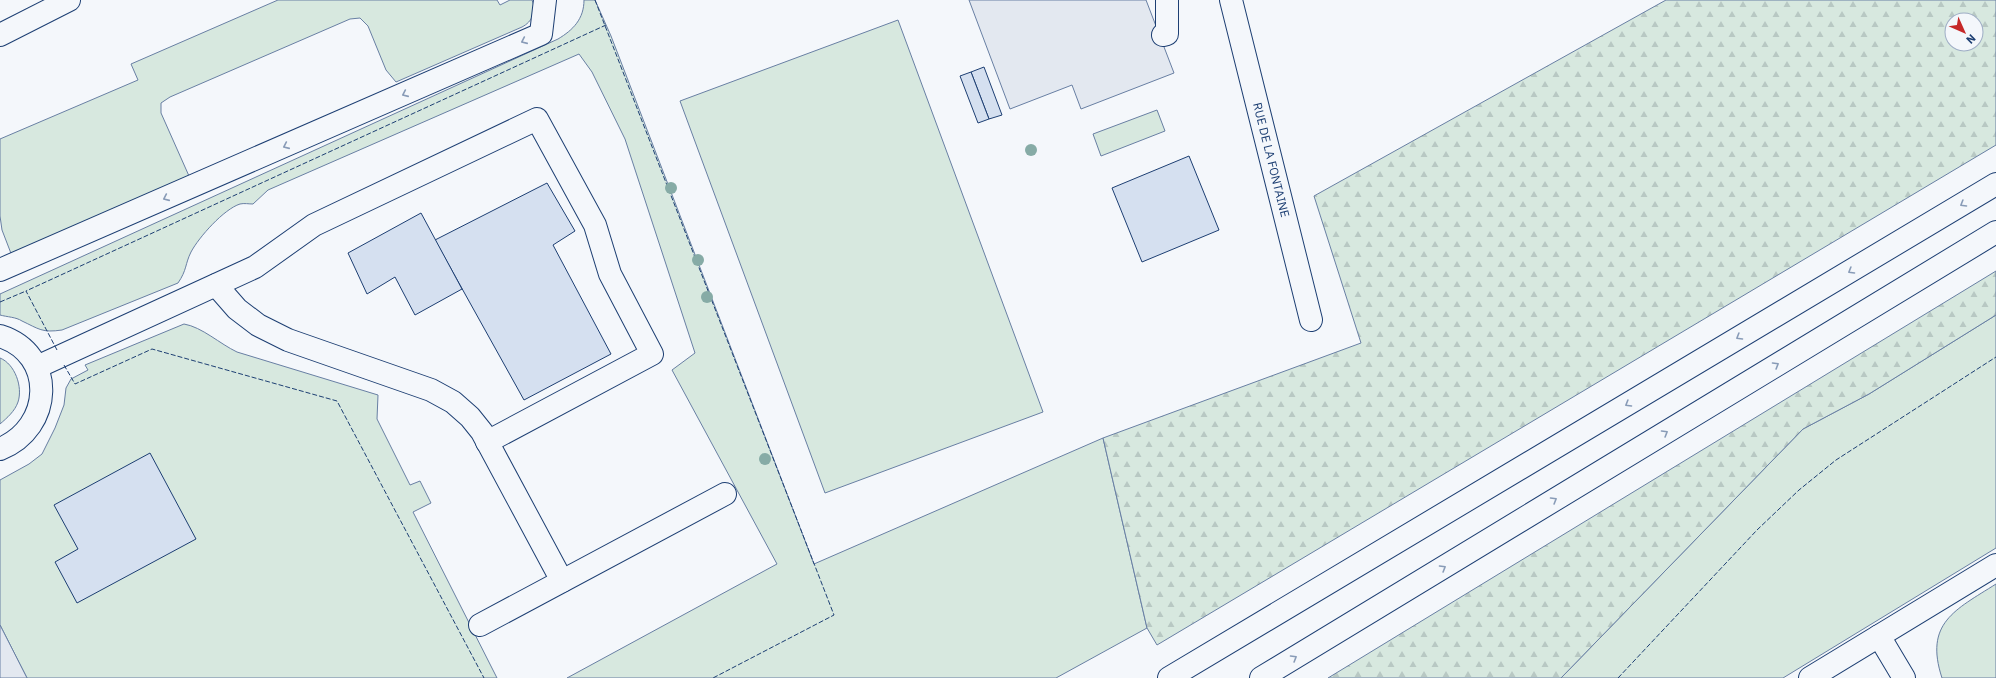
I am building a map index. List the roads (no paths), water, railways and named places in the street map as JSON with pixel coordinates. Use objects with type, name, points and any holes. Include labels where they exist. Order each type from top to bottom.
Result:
[{"type":"main road","points":[[0,35],[69,0]]},
{"type":"main road","points":[[0,270],[541,34],[545,0]]},
{"type":"main road","points":[[1163,35],[1166,34],[1167,0]]},
{"type":"main road","name":"RUE DE LA FONTAINE","points":[[1231,0],[1311,320]]},
{"type":"main road","points":[[37,367],[256,267],[314,225],[334,214],[537,119],[594,225],[610,274],[652,354],[487,442]]},
{"type":"main road","points":[[1169,678],[1996,184]]},
{"type":"main road","points":[[1261,678],[1996,232]]},
{"type":"main road","points":[[216,285],[237,308],[258,325],[288,340],[418,384],[453,402],[470,417],[487,442],[562,581]]},
{"type":"main road","points":[[0,336],[12,341],[22,348],[37,367],[42,389],[38,412],[26,432],[18,440],[0,449]]},
{"type":"main road","points":[[480,625],[724,494]]},
{"type":"main road","points":[[1810,678],[1996,564]]},
{"type":"main road","points":[[1879,636],[1904,678]]}]
